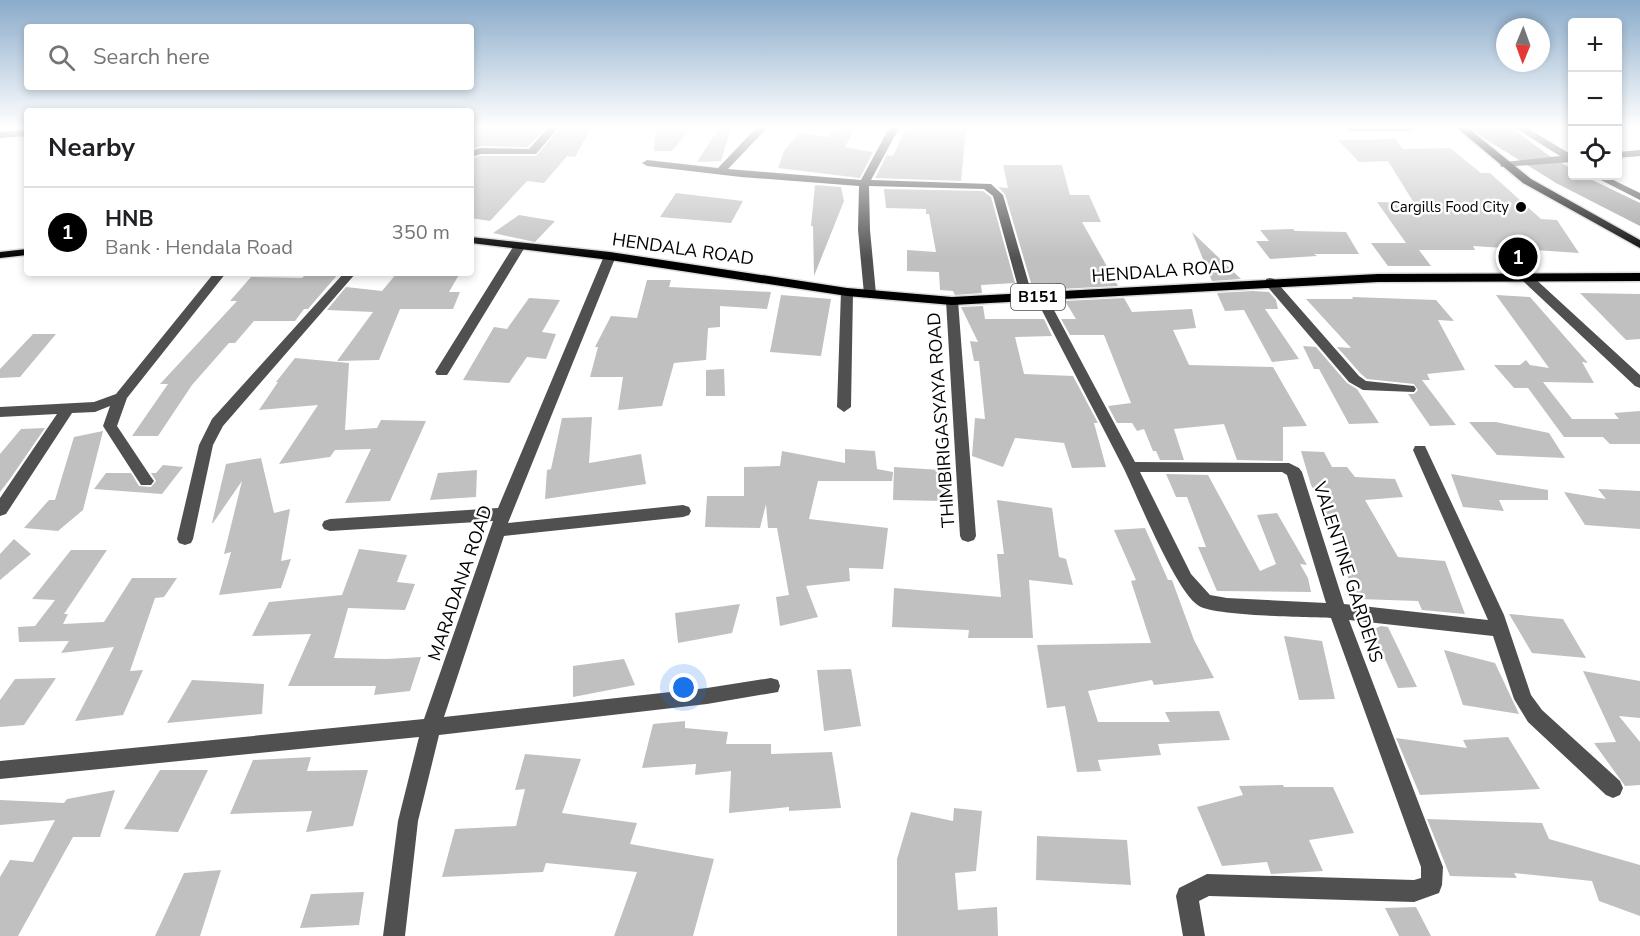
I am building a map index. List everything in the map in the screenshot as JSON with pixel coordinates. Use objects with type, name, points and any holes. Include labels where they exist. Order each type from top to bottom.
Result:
[{"type":"main road","points":[[1514,172],[1640,245]]},
{"type":"main road","name":"HENDALA ROAD","points":[[474,240],[610,256],[847,292],[952,301],[1034,298],[1270,282],[1378,278],[1640,277]]},
{"type":"main road","points":[[0,255],[24,252]]},
{"type":"main road","name":"HENDALA ROAD","points":[[1609,276],[1640,267]]},
{"type":"street","points":[[729,172],[864,183],[987,186],[998,195],[1034,298],[1131,467],[1185,579],[1205,601],[1227,606],[1337,611],[1499,629]]},
{"type":"street","points":[[870,172],[864,183],[864,230],[870,294]]},
{"type":"street","points":[[1606,180],[1640,197]]},
{"type":"street","points":[[442,372],[519,247]]},
{"type":"street","name":"MARADANA ROAD","points":[[394,936],[408,821],[431,727],[501,522],[610,256]]},
{"type":"street","points":[[146,481],[110,426],[121,398],[218,276]]},
{"type":"street","points":[[185,539],[206,445],[216,423],[347,276]]},
{"type":"street","points":[[1527,278],[1640,383]]},
{"type":"street","points":[[1270,282],[1354,379],[1363,384],[1408,389]]},
{"type":"street","points":[[844,408],[847,292]]},
{"type":"street","name":"THIMBIRIGASYAYA ROAD","points":[[952,301],[968,536]]},
{"type":"street","points":[[0,412],[95,407],[121,398]]},
{"type":"street","points":[[0,510],[68,408]]},
{"type":"street","points":[[1420,450],[1495,615],[1523,699],[1535,716],[1613,788]]},
{"type":"street","name":"VALENTINE GARDENS","points":[[1131,467],[1284,467],[1294,472],[1337,611],[1432,867],[1431,885],[1414,891],[1207,885],[1187,896],[1194,936]]},
{"type":"street","points":[[330,525],[501,522],[683,512]]},
{"type":"street","points":[[0,770],[431,727],[707,696],[771,686]]},
{"type":"shaded area","points":[[1538,172],[1568,172],[1568,180],[1592,180],[1640,203],[1640,226]]},
{"type":"building","points":[[474,172],[554,172],[544,183],[527,181],[490,221],[474,218]]},
{"type":"building","points":[[808,172],[863,172],[860,178]]},
{"type":"building","points":[[878,172],[962,172],[961,181],[875,178]]},
{"type":"building","points":[[1004,172],[1064,172],[1070,195],[1089,195],[1101,222],[1082,222],[1118,286],[1059,289],[1055,283],[1031,283],[1005,194],[998,187],[1008,188]]},
{"type":"building","points":[[1395,172],[1490,173],[1541,219],[1557,220],[1579,253],[1473,246],[1475,250],[1419,250],[1431,266],[1388,266],[1371,243],[1406,243],[1377,202],[1414,203]]},
{"type":"building","points":[[815,185],[841,187],[844,201],[814,276],[813,226],[811,226]]},
{"type":"building","points":[[884,189],[983,191],[991,197],[1015,283],[981,285],[982,293],[955,295],[953,291],[940,290],[939,272],[907,271],[907,250],[936,252],[929,214],[926,214],[926,209],[886,208]]},
{"type":"building","points":[[676,193],[743,201],[731,223],[660,217]]},
{"type":"building","points":[[519,215],[555,221],[535,242],[493,233]]},
{"type":"building","points":[[1293,229],[1295,231],[1346,232],[1359,254],[1314,254],[1317,256],[1270,259],[1256,241],[1269,241],[1260,230]]},
{"type":"building","points":[[1192,232],[1241,279],[1212,281]]},
{"type":"building","points":[[304,276],[336,276],[295,321],[254,321],[235,343],[229,343],[192,385],[158,436],[132,436],[168,384],[160,384],[237,301],[230,301],[251,277],[302,278]]},
{"type":"building","points":[[394,276],[458,276],[449,292],[460,292],[453,309],[400,309],[379,360],[337,361],[373,312],[327,310],[346,287],[382,291]]},
{"type":"building","points":[[647,280],[671,280],[669,287],[771,292],[767,309],[720,306],[720,327],[708,328],[706,360],[674,363],[662,406],[618,410],[623,377],[590,377],[598,347],[595,347],[611,316],[637,318]]},
{"type":"building","points":[[1269,292],[1276,300],[1278,309],[1265,309],[1299,359],[1272,362],[1244,310],[1225,311],[1217,293]]},
{"type":"building","points":[[1580,293],[1640,294],[1640,339],[1626,340]]},
{"type":"building","points":[[781,295],[831,299],[821,356],[770,352]]},
{"type":"building","points":[[1496,295],[1530,297],[1588,363],[1582,362],[1594,383],[1543,382],[1572,419],[1619,419],[1614,413],[1640,411],[1640,444],[1610,444],[1603,437],[1564,437],[1528,388],[1514,388],[1494,365],[1520,365],[1526,360],[1530,365],[1549,368]]},
{"type":"building","points":[[1352,297],[1436,300],[1454,321],[1438,320],[1465,370],[1427,374],[1430,380],[1422,380],[1456,425],[1430,426],[1408,394],[1414,394],[1418,390],[1414,384],[1367,379],[1361,374],[1337,347],[1351,348],[1306,299],[1353,299]]},
{"type":"building","points":[[529,298],[560,300],[542,332],[556,334],[546,359],[527,357],[509,383],[463,380],[494,327],[507,329]]},
{"type":"building","points":[[1124,298],[1132,312],[1192,309],[1196,328],[1173,330],[1189,365],[1273,367],[1307,426],[1283,427],[1283,461],[1237,460],[1224,424],[1174,429],[1184,460],[1160,460],[1156,451],[1153,451],[1144,429],[1137,431],[1132,423],[1117,423],[1108,406],[1131,403],[1104,335],[1070,335],[1061,319],[1076,319],[1065,301]]},
{"type":"building","points":[[983,306],[985,319],[1044,319],[1052,336],[1015,337],[1024,374],[1073,376],[1098,423],[1094,423],[1106,467],[1072,468],[1064,443],[1015,438],[1003,467],[972,456],[975,418],[985,419],[979,361],[974,361],[970,341],[978,342],[961,307]]},
{"type":"building","points":[[33,334],[56,334],[20,377],[0,378],[0,369]]},
{"type":"building","points":[[1303,346],[1316,347],[1347,383],[1357,389],[1379,423],[1349,424],[1319,369],[1314,369]]},
{"type":"building","points":[[295,358],[349,363],[345,430],[377,428],[381,420],[426,421],[390,501],[345,503],[371,449],[335,450],[330,457],[279,464],[318,405],[259,410],[278,382],[276,382]]},
{"type":"building","points":[[724,369],[725,396],[706,396],[706,370]]},
{"type":"building","points":[[592,417],[589,463],[641,454],[646,484],[545,499],[547,470],[551,469],[562,418]]},
{"type":"building","points":[[1469,422],[1496,422],[1549,433],[1565,458],[1497,455]]},
{"type":"building","points":[[45,428],[0,492],[0,454],[21,429]]},
{"type":"building","points":[[103,431],[83,510],[58,531],[24,528],[49,500],[55,500],[74,437]]},
{"type":"building","points":[[845,449],[875,451],[877,469],[893,472],[892,481],[818,481],[809,519],[888,528],[883,569],[849,568],[850,581],[806,586],[818,617],[780,626],[776,597],[789,595],[777,528],[768,528],[766,504],[760,528],[705,527],[707,496],[744,496],[744,467],[780,466],[782,451],[845,463]]},
{"type":"building","points":[[1301,451],[1324,452],[1332,467],[1347,467],[1355,477],[1395,479],[1403,497],[1365,500],[1398,557],[1445,561],[1465,614],[1422,610],[1418,601],[1358,599],[1347,575],[1350,575],[1338,528],[1334,528],[1311,485]]},
{"type":"building","points":[[261,458],[274,513],[290,509],[281,561],[291,559],[281,588],[219,595],[231,552],[224,554],[242,481],[212,523],[226,464]]},
{"type":"building","points":[[163,465],[183,467],[162,494],[94,489],[106,473],[131,473],[139,486],[151,487],[156,481],[151,473],[156,473]]},
{"type":"building","points":[[894,467],[941,470],[942,501],[893,500]]},
{"type":"building","points":[[477,470],[476,497],[430,500],[438,473]]},
{"type":"building","points":[[1166,474],[1208,475],[1260,571],[1276,564],[1257,515],[1277,513],[1307,565],[1300,564],[1308,578],[1311,592],[1217,591],[1198,547],[1206,547],[1187,497],[1176,497]]},
{"type":"building","points":[[1451,474],[1548,490],[1548,500],[1499,500],[1504,511],[1463,507]]},
{"type":"building","points":[[1598,489],[1640,491],[1640,529],[1585,525],[1564,492],[1606,499]]},
{"type":"building","points":[[997,500],[1052,508],[1059,557],[1066,559],[1073,585],[1029,580],[1033,638],[968,638],[969,630],[892,627],[894,588],[1001,597],[997,554],[1004,554]]},
{"type":"building","points":[[1145,528],[1168,580],[1172,580],[1194,640],[1214,678],[1154,685],[1152,680],[1088,691],[1098,722],[1170,722],[1165,712],[1219,711],[1230,740],[1158,744],[1161,755],[1098,760],[1101,771],[1077,772],[1065,706],[1047,708],[1037,645],[1151,643],[1131,581],[1136,580],[1114,530]]},
{"type":"building","points":[[14,539],[31,554],[0,580],[0,554]]},
{"type":"building","points":[[359,549],[407,555],[397,582],[415,584],[405,610],[348,608],[334,658],[421,657],[410,691],[374,695],[376,686],[288,686],[311,634],[252,636],[269,602],[342,595]]},
{"type":"building","points":[[71,550],[107,550],[64,614],[68,614],[63,624],[104,622],[132,578],[177,578],[164,597],[155,598],[130,671],[143,670],[123,715],[75,721],[114,647],[61,653],[69,641],[19,642],[18,627],[35,626],[55,600],[32,599]]},
{"type":"building","points":[[740,604],[732,633],[678,643],[675,613]]},
{"type":"building","points":[[1509,614],[1563,619],[1586,658],[1532,653]]},
{"type":"building","points":[[1381,626],[1388,627],[1417,687],[1398,688],[1372,630]]},
{"type":"building","points":[[1284,636],[1322,641],[1335,699],[1299,700]]},
{"type":"building","points":[[1444,650],[1495,663],[1519,714],[1463,705]]},
{"type":"building","points":[[624,659],[635,685],[573,697],[573,666]]},
{"type":"building","points":[[851,669],[861,726],[824,731],[817,670]]},
{"type":"building","points":[[1583,671],[1640,681],[1640,718],[1619,716],[1640,742],[1640,785],[1625,786],[1594,743],[1616,742]]},
{"type":"building","points":[[56,678],[24,725],[0,727],[0,700],[15,679]]},
{"type":"building","points":[[192,680],[264,684],[262,714],[167,723]]},
{"type":"building","points":[[685,721],[685,728],[728,732],[726,744],[771,744],[771,754],[832,752],[841,808],[789,811],[789,807],[729,813],[731,771],[695,775],[696,764],[642,768],[653,724]]},
{"type":"building","points":[[1508,737],[1540,789],[1420,795],[1396,738],[1467,748],[1463,740]]},
{"type":"building","points":[[525,754],[581,759],[562,813],[637,823],[630,844],[714,859],[693,936],[614,936],[637,872],[546,863],[543,872],[442,877],[455,829],[516,826],[525,789],[515,790]]},
{"type":"building","points":[[311,757],[307,771],[368,770],[353,826],[306,832],[312,811],[230,814],[253,760]]},
{"type":"building","points":[[160,770],[208,770],[178,832],[124,829]]},
{"type":"building","points":[[1283,785],[1284,787],[1333,787],[1354,833],[1309,840],[1323,871],[1271,874],[1267,862],[1222,866],[1197,807],[1243,795],[1239,786]]},
{"type":"building","points":[[115,790],[100,837],[73,837],[18,936],[0,936],[0,877],[10,860],[33,862],[55,820],[0,825],[0,800],[64,803],[67,799]]},
{"type":"building","points":[[954,808],[982,811],[976,871],[955,873],[958,910],[997,907],[998,936],[897,936],[897,859],[911,812],[953,821]]},
{"type":"building","points":[[1427,819],[1542,823],[1549,839],[1640,865],[1640,916],[1599,901],[1592,881],[1514,873],[1517,878],[1450,876]]},
{"type":"building","points":[[1037,836],[1127,840],[1131,885],[1036,880]]},
{"type":"building","points":[[221,870],[200,936],[155,936],[184,873]]},
{"type":"building","points":[[364,892],[359,925],[300,928],[311,894]]},
{"type":"building","points":[[1416,907],[1431,936],[1399,936],[1385,908]]},
{"type":"place","name":"Cargills Food City","points":[[1521,207]]},
{"type":"place","name":"HNB","points":[[1518,257]]}]
